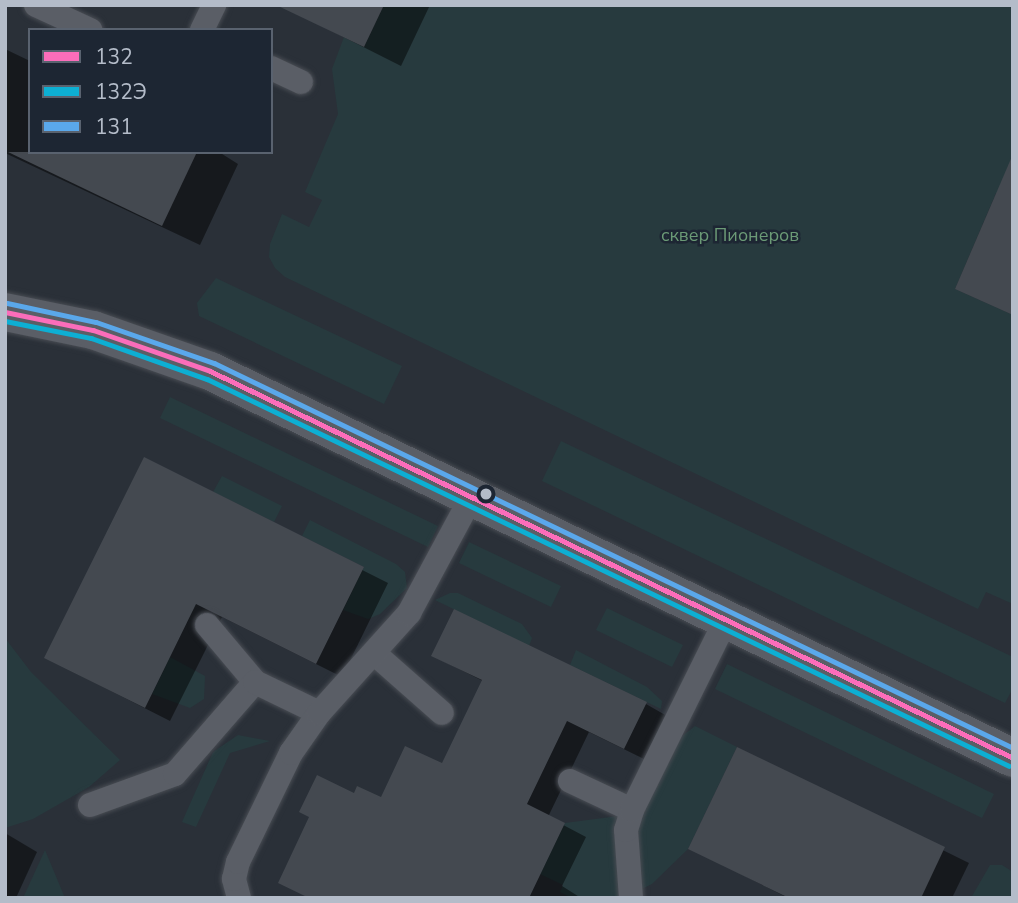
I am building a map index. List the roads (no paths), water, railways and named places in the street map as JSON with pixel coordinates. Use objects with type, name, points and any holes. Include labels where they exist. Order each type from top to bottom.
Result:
[{"type":"street","points":[[5,312],[93,330],[170,354],[727,618],[1013,758]]},
{"type":"lane","points":[[36,5],[86,28]]},
{"type":"lane","points":[[203,28],[214,5]]},
{"type":"lane","points":[[273,69],[301,82]]},
{"type":"lane","points":[[239,898],[234,880],[238,862],[276,779],[319,713],[375,654],[420,597],[472,496]]},
{"type":"lane","points":[[631,898],[626,839],[632,810],[727,618]]},
{"type":"lane","points":[[207,625],[255,682],[319,713]]},
{"type":"lane","points":[[375,654],[442,713]]},
{"type":"lane","points":[[90,805],[175,774],[255,682]]},
{"type":"lane","points":[[570,780],[632,810]]},
{"type":"park label","name":"сквер Пионеров","points":[[730,235]]}]
